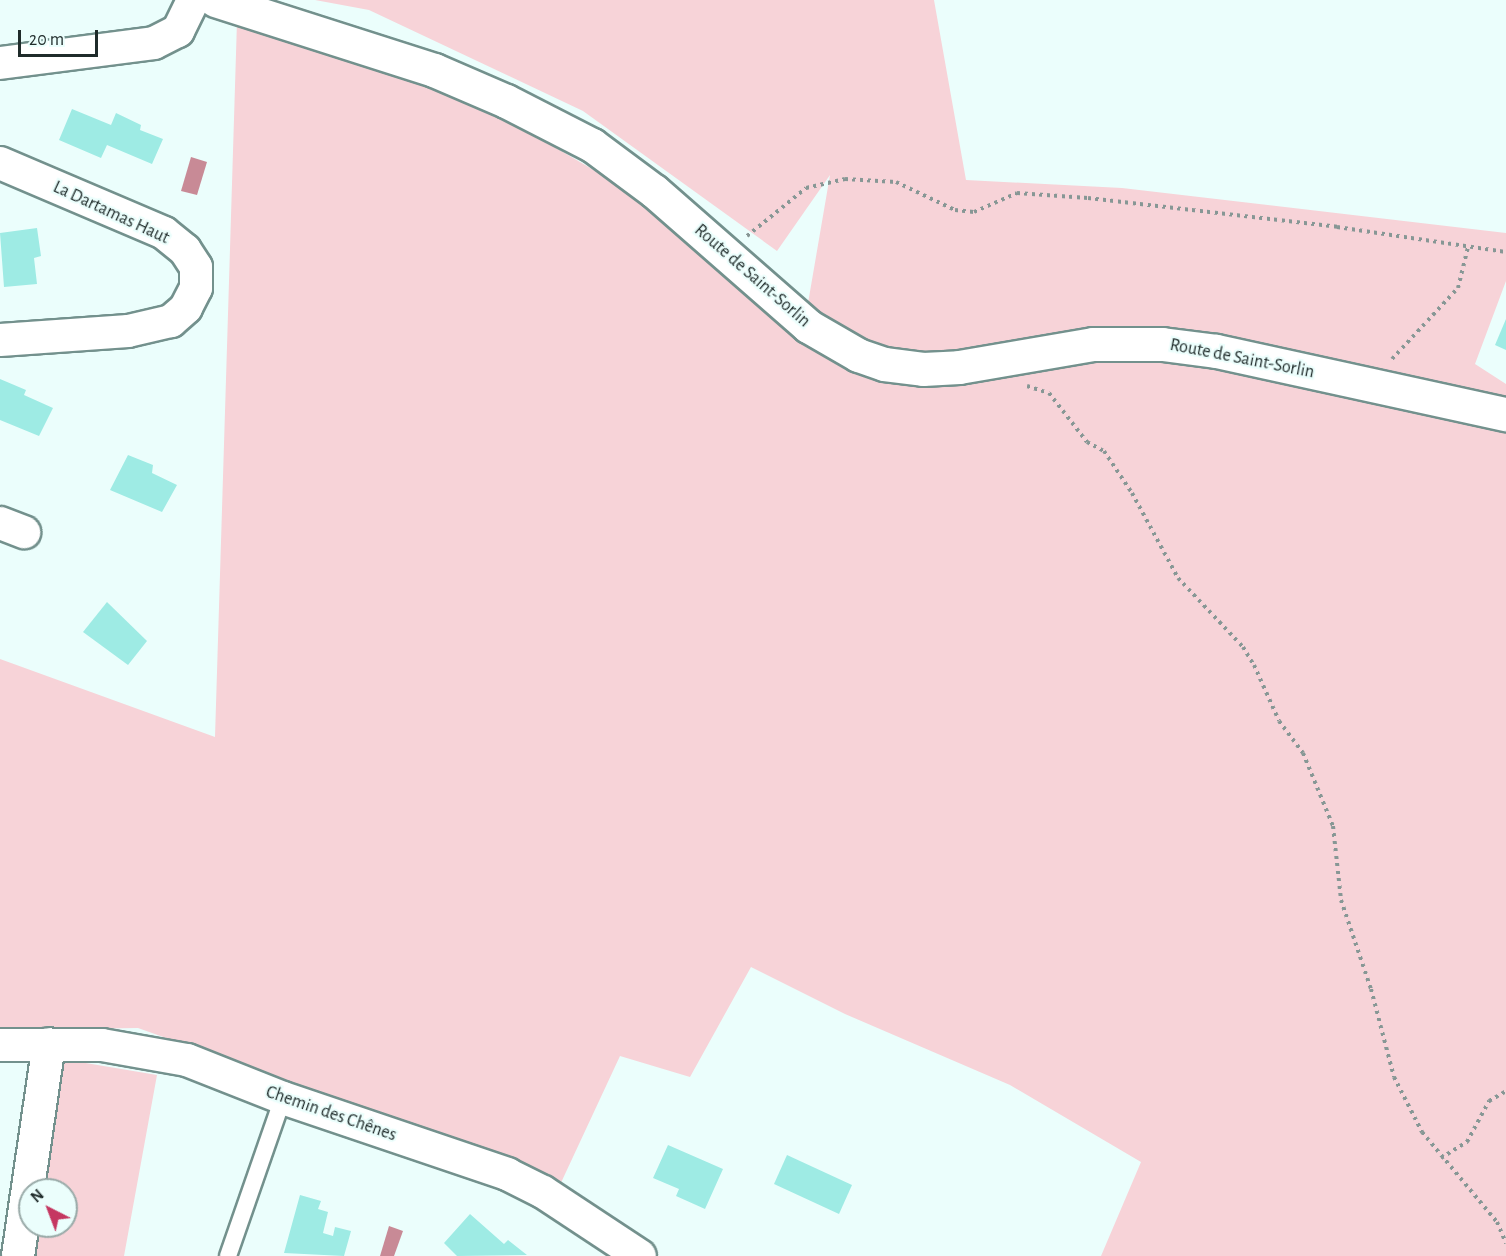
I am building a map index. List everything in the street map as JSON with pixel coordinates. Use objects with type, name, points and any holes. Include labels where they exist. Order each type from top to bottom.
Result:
[{"type":"street","points":[[0,63],[154,43],[178,31],[193,0]]},
{"type":"street","name":"Route de Saint-Sorlin","points":[[216,0],[364,45],[506,101],[592,145],[621,165],[808,326],[858,355],[884,364],[923,369],[959,367],[1093,344],[1162,344],[1216,351],[1506,414]]},
{"type":"street","name":"La Dartamas Haut","points":[[0,164],[164,234],[185,250],[196,267],[196,288],[186,308],[171,321],[128,331],[0,340]]},
{"type":"street","points":[[18,1256],[49,1044]]},
{"type":"street","name":"Chemin des Chênes","points":[[0,1045],[102,1045],[188,1060],[283,1098],[507,1174],[543,1192],[640,1256]]},
{"type":"lane","points":[[228,1256],[283,1098]]},
{"type":"path","points":[[725,254],[806,188],[845,179],[896,182],[955,210],[974,212],[1017,193],[1337,227],[1506,252]]},
{"type":"path","points":[[1376,386],[1398,349],[1440,311],[1458,288],[1468,247]]},
{"type":"path","points":[[1019,384],[1049,393],[1087,442],[1104,451],[1132,493],[1178,578],[1243,647],[1279,721],[1303,753],[1333,826],[1341,900],[1371,989],[1385,1051],[1410,1112],[1441,1158],[1497,1222],[1506,1243]]},
{"type":"path","points":[[1441,1158],[1467,1142],[1489,1101],[1506,1091]]},
{"type":"shaded area","points":[[315,0],[934,0],[966,180],[1122,188],[1506,233],[1506,281],[1475,364],[1506,384],[1506,1256],[1101,1256],[1141,1162],[1010,1085],[845,1014],[751,967],[690,1077],[620,1056],[559,1187],[504,1158],[138,1028],[0,1030],[0,659],[215,737],[237,21],[481,104],[626,189],[801,344],[830,175],[777,251],[583,111],[369,10]]},
{"type":"shaded area","points":[[191,157],[207,162],[197,195],[181,191]]},
{"type":"shaded area","points":[[56,1058],[157,1075],[124,1256],[31,1256],[33,1238],[78,1238],[78,1178],[41,1178]]},
{"type":"shaded area","points":[[389,1226],[403,1231],[394,1256],[380,1256]]},
{"type":"building","points":[[72,109],[111,125],[116,113],[141,125],[140,130],[163,139],[152,164],[107,145],[101,158],[59,140]]},
{"type":"building","points":[[37,228],[41,256],[34,258],[37,284],[4,287],[0,233]]},
{"type":"building","points":[[1506,319],[1506,350],[1495,345]]},
{"type":"building","points":[[0,379],[26,390],[24,395],[53,408],[39,436],[0,420]]},
{"type":"building","points":[[128,455],[153,465],[152,473],[177,485],[162,512],[110,490]]},
{"type":"building","points":[[107,602],[147,641],[128,665],[83,632]]},
{"type":"building","points":[[668,1145],[723,1169],[705,1209],[676,1196],[679,1189],[653,1178]]},
{"type":"building","points":[[787,1155],[852,1185],[839,1214],[774,1184]]},
{"type":"building","points":[[300,1195],[321,1201],[318,1209],[328,1212],[323,1233],[333,1236],[335,1227],[351,1231],[344,1256],[284,1253]]},
{"type":"building","points":[[470,1214],[504,1244],[508,1240],[527,1255],[457,1256],[444,1243]]}]
